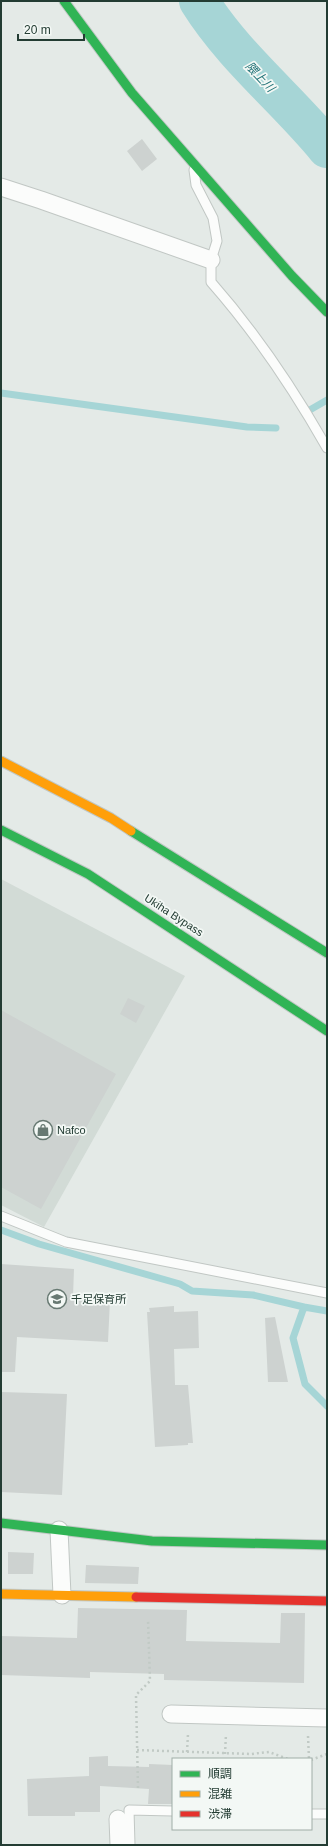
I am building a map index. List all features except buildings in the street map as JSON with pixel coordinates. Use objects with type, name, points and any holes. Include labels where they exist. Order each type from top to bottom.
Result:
[{"type":"main road","points":[[64,1],[132,93],[292,276],[327,312]]},
{"type":"main road","points":[[1,761],[110,818],[327,953]]},
{"type":"main road","name":"Ukiha Bypass","points":[[1,830],[88,874],[327,1031]]},
{"type":"main road","points":[[1,1523],[152,1541],[327,1545]]},
{"type":"main road","points":[[1,1594],[327,1600]]},
{"type":"street","points":[[1,188],[41,200],[211,260]]},
{"type":"street","points":[[58,1530],[62,1595]]},
{"type":"street","points":[[171,1714],[327,1718]]},
{"type":"street","points":[[118,1819],[119,1845]]},
{"type":"lane","points":[[193,164],[196,184],[213,218],[217,241],[211,260],[211,282],[270,358],[327,448]]},
{"type":"lane","points":[[1,1216],[66,1242],[327,1294]]},
{"type":"lane","points":[[130,1845],[128,1810],[172,1811]]},
{"type":"lane","points":[[312,1814],[327,1814]]},
{"type":"path","points":[[138,1788],[136,1695],[150,1681],[148,1597]]},
{"type":"path","points":[[137,1750],[252,1754],[269,1752],[285,1758]]},
{"type":"path","points":[[312,1760],[327,1754]]},
{"type":"shaded area","points":[[1,879],[185,976],[44,1227],[1,1205]]},
{"type":"waterway","name":"隈上川","points":[[199,1],[228,41],[327,148]]},
{"type":"waterway","points":[[1,393],[247,427],[276,428]]},
{"type":"waterway","points":[[308,411],[327,400]]},
{"type":"waterway","points":[[1,1230],[39,1244],[180,1284],[192,1291],[253,1295],[304,1307],[293,1338],[305,1384],[327,1406]]},
{"type":"waterway","points":[[304,1307],[327,1311]]},
{"type":"traffic: fast","points":[[64,1],[132,93],[292,276],[327,312]]},
{"type":"traffic: fast","points":[[1,830],[88,874],[327,1031]]},
{"type":"traffic: fast","points":[[131,831],[327,953]]},
{"type":"traffic: fast","points":[[1,1523],[152,1541],[327,1545]]},
{"type":"traffic: slow","points":[[1,761],[111,818],[131,831]]},
{"type":"traffic: slow","points":[[1,1594],[136,1597]]},
{"type":"traffic: jam","points":[[136,1597],[327,1601]]},
{"type":"place","name":"Nafco","points":[[43,1130]]},
{"type":"place","name":"千足保育所","points":[[57,1299]]}]
